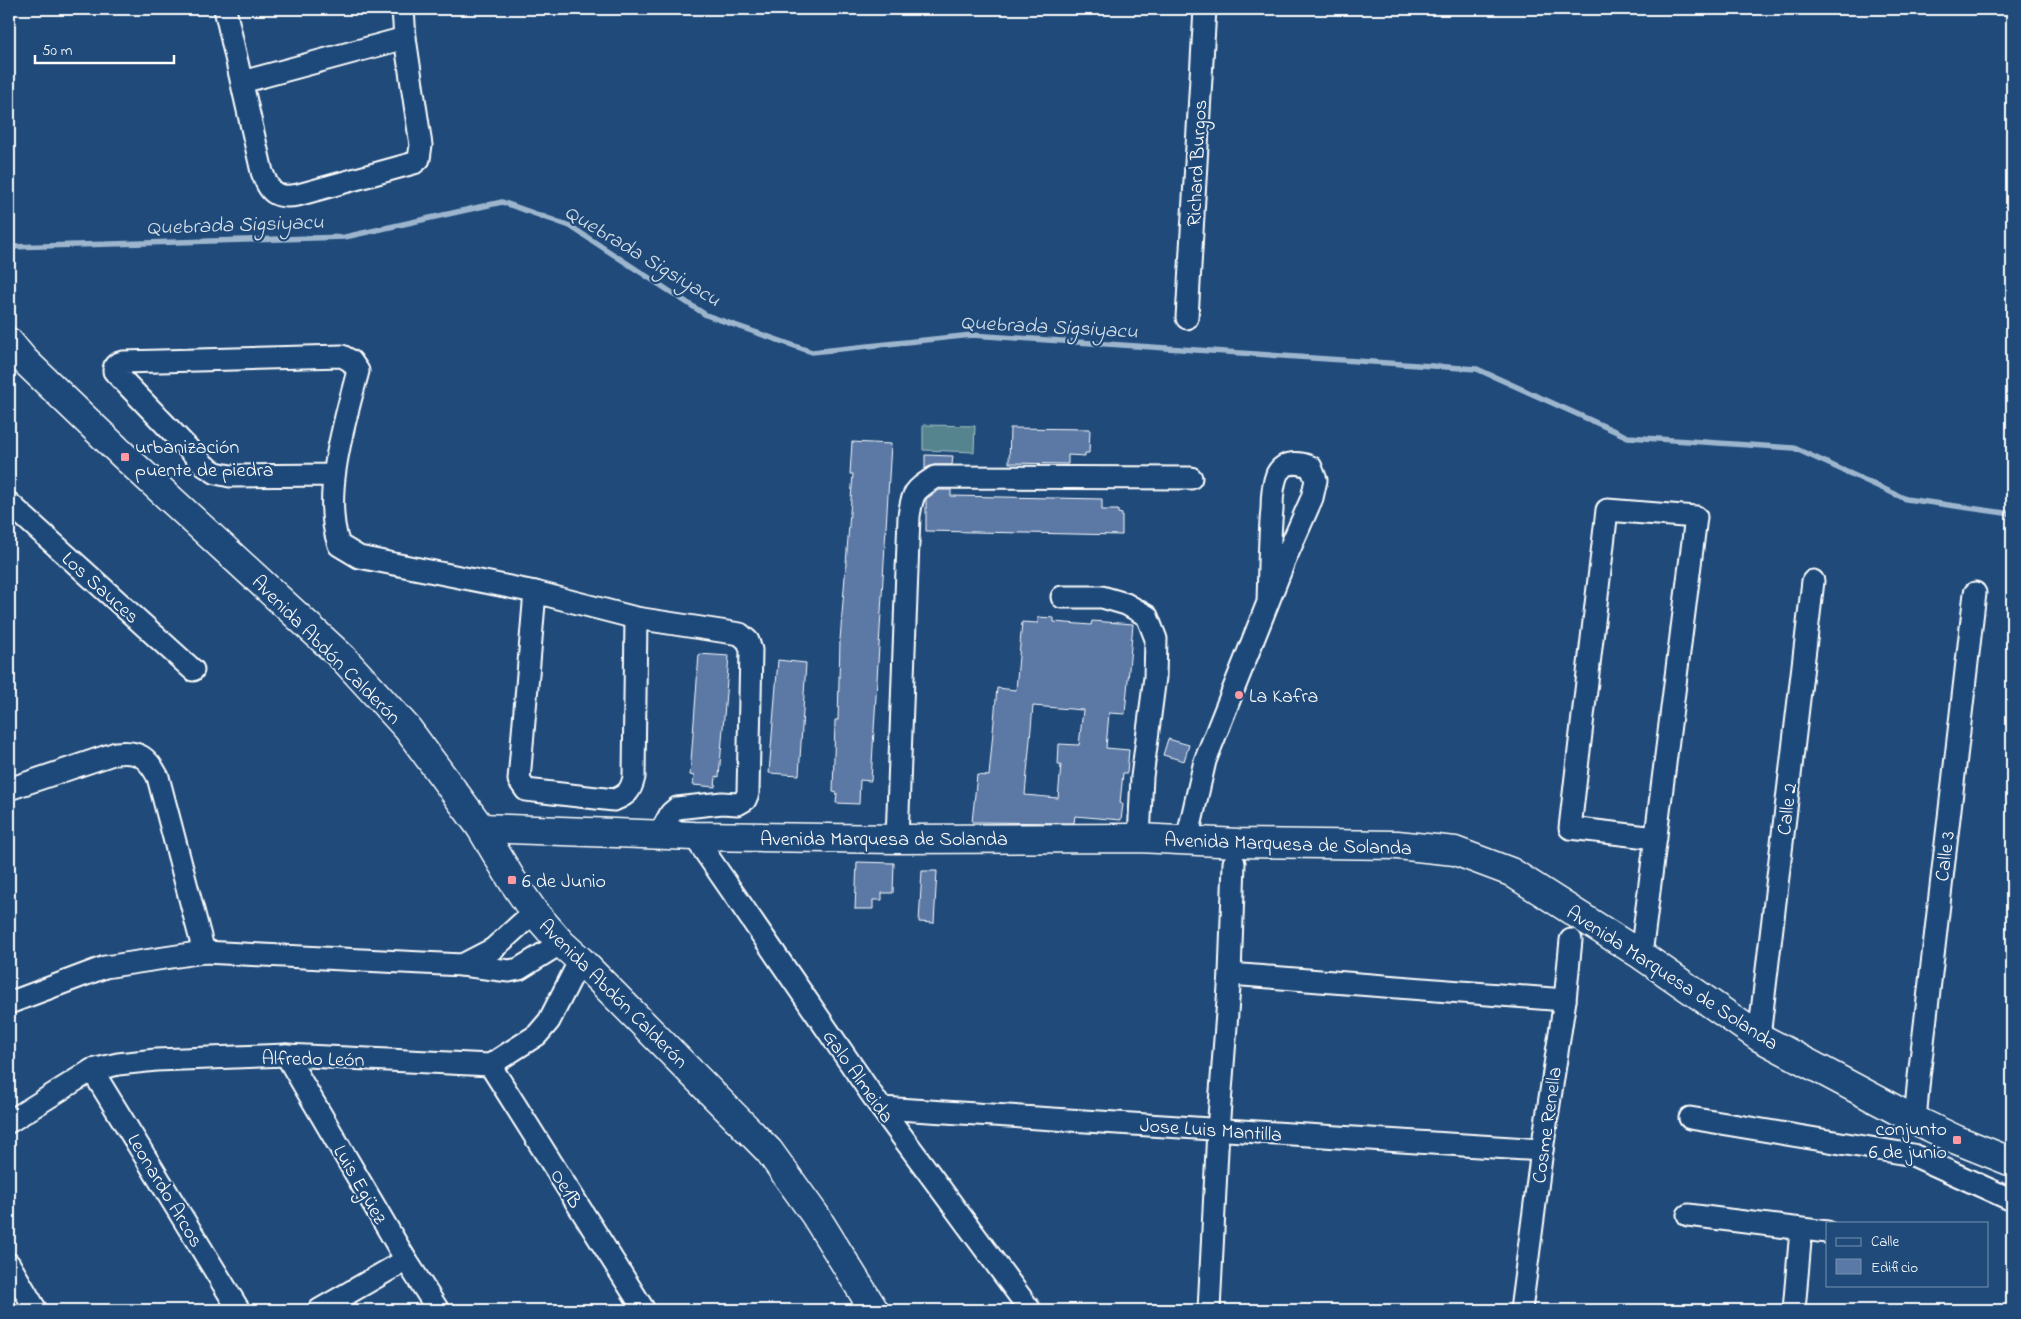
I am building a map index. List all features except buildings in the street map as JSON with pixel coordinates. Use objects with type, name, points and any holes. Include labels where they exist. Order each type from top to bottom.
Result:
[{"type":"street","points":[[225,9],[267,185],[275,194],[286,197],[414,163],[419,159],[421,145],[405,38],[403,9]]},
{"type":"street","name":"Richard Burgos","points":[[1187,318],[1205,9]]},
{"type":"street","points":[[242,82],[405,38]]},
{"type":"street","name":"Avenida Abdón Calderón","points":[[9,342],[24,360],[125,457],[343,658],[407,728],[482,828],[512,880],[534,912],[570,952],[769,1151],[815,1215],[874,1310]]},
{"type":"street","points":[[333,475],[230,476],[216,473],[204,466],[114,371],[114,367],[118,363],[123,362],[342,356],[351,361],[358,371],[333,475],[333,530],[339,545],[359,557],[535,592],[636,618],[740,634],[748,642],[751,650],[748,793],[745,800],[738,804],[722,802],[677,808],[671,813],[660,835]]},
{"type":"street","points":[[1187,840],[1205,761],[1268,602],[1312,498],[1316,480],[1311,467],[1305,464],[1298,463],[1284,466],[1276,480],[1269,538],[1268,602]]},
{"type":"street","points":[[897,839],[909,516],[912,496],[918,488],[935,477],[1192,478]]},
{"type":"street","name":"Los Sauces","points":[[9,503],[193,670]]},
{"type":"street","points":[[1641,955],[1656,838],[1696,517],[1607,510],[1570,828],[1656,838]]},
{"type":"street","name":"Calle 2","points":[[1759,1037],[1813,581]]},
{"type":"street","points":[[535,592],[520,780],[526,790],[614,800],[626,796],[634,777],[636,618]]},
{"type":"street","name":"Calle 3","points":[[1915,1120],[1975,593]]},
{"type":"street","points":[[1062,597],[1102,597],[1126,604],[1147,616],[1156,639],[1155,677],[1142,777],[1138,838]]},
{"type":"street","points":[[9,790],[116,753],[128,751],[141,755],[152,765],[158,778],[204,952]]},
{"type":"street","name":"Avenida Marquesa de Solanda","points":[[482,828],[694,836],[897,839],[1138,838],[1397,845],[1455,851],[1511,872],[1641,955],[1759,1037],[1915,1120],[1957,1140],[2012,1162]]},
{"type":"street","name":"Galo Almeida","points":[[694,836],[881,1108],[1030,1310]]},
{"type":"street","points":[[1210,1310],[1218,1130],[1230,974],[1234,863]]},
{"type":"street","points":[[462,965],[493,949],[534,912]]},
{"type":"street","name":"Cosme Renella","points":[[1521,1310],[1571,940]]},
{"type":"street","points":[[9,1003],[104,967],[204,952],[462,965],[500,970],[520,969],[570,952]]},
{"type":"street","points":[[490,1065],[537,1035],[549,1021],[570,952]]},
{"type":"street","points":[[1230,974],[1564,1000]]},
{"type":"street","name":"Alfredo León","points":[[9,1122],[92,1070],[118,1064],[156,1060],[286,1055],[490,1065]]},
{"type":"street","name":"Luis Egüez","points":[[286,1055],[406,1260],[438,1310]]},
{"type":"street","name":"Oe1B","points":[[490,1065],[644,1310]]},
{"type":"street","name":"Leonardo Arcos","points":[[92,1070],[239,1310]]},
{"type":"street","name":"Jose Luis Mantilla","points":[[881,1108],[1542,1150]]},
{"type":"street","points":[[1690,1118],[1913,1155],[2012,1200]]},
{"type":"street","points":[[1688,1215],[1826,1232]]},
{"type":"street","points":[[1794,1310],[1801,1230]]},
{"type":"street","points":[[319,1310],[406,1260]]},
{"type":"street","points":[[9,1264],[36,1310]]},
{"type":"green space","points":[[923,425],[975,426],[974,452],[923,450]]},
{"type":"waterway","name":"Quebrada Sigsiyacu","points":[[9,247],[345,237],[502,202],[570,226],[706,315],[812,352],[972,335],[1477,369],[1628,437],[1794,448],[1906,499],[2012,514]]},
{"type":"place","name":"urbanización puente de piedra","points":[[125,457]]},
{"type":"place","name":"La Kafra","points":[[1239,695]]},
{"type":"place","name":"6 de Junio","points":[[512,880]]},
{"type":"place","name":"conjunto 6 de junio","points":[[1957,1140]]}]
